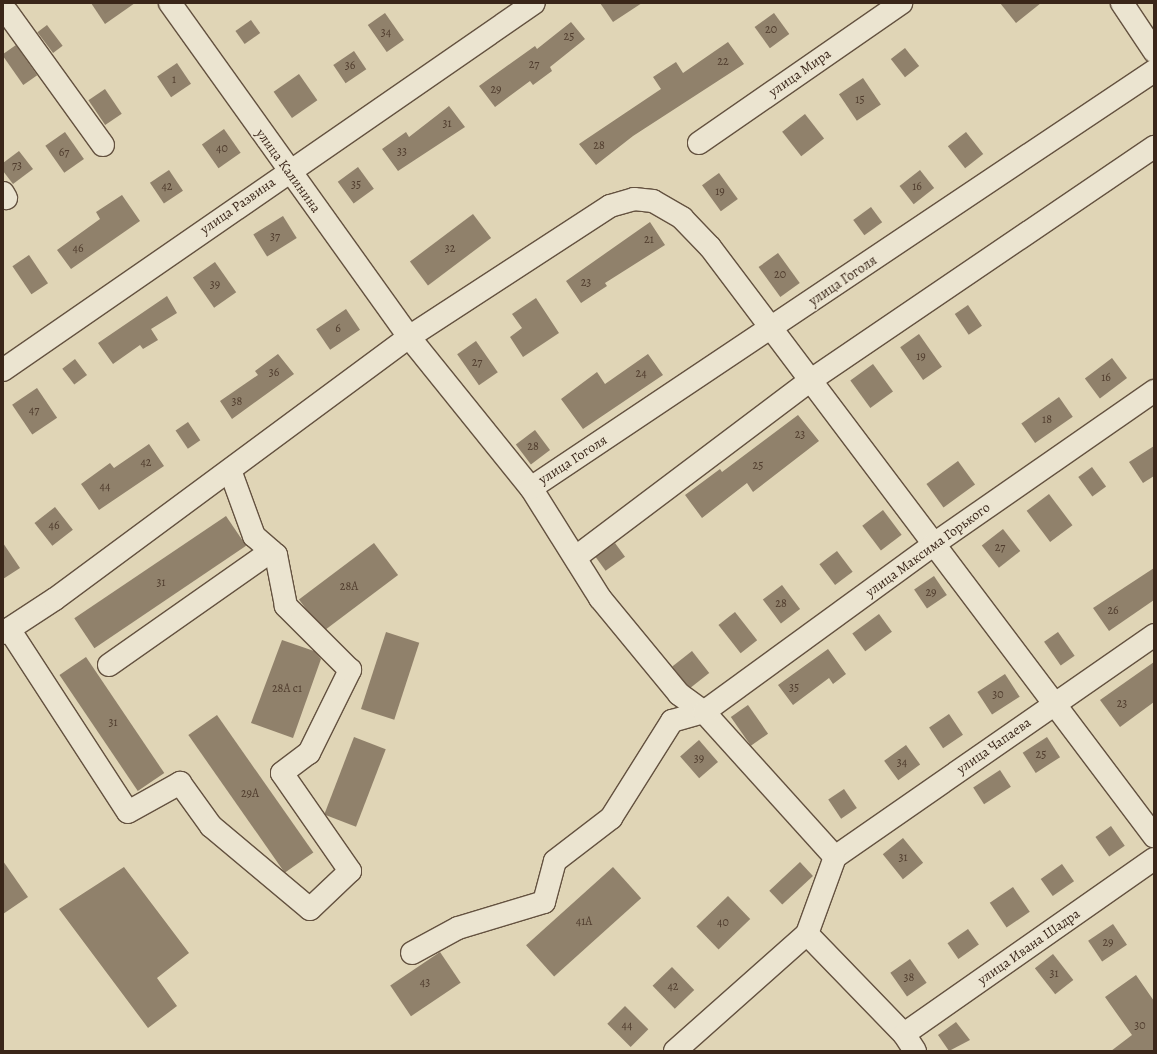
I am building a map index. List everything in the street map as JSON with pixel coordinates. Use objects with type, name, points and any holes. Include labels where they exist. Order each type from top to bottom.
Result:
[{"type":"street","name":"улица Калинина","points":[[170,3],[288,171],[409,337],[531,488],[576,557],[600,598],[679,694],[704,712],[835,857]]},
{"type":"street","name":"улица Развина","points":[[3,370],[288,171],[534,3]]},
{"type":"street","name":"улица Мира","points":[[699,143],[900,3]]},
{"type":"street","points":[[1122,3],[1154,51]]},
{"type":"street","points":[[10,10],[103,146]]},
{"type":"street","name":"улица Гоголя","points":[[531,488],[772,329],[1154,71]]},
{"type":"street","points":[[576,557],[811,380],[1154,147]]},
{"type":"street","points":[[230,470],[254,536],[276,555],[286,606],[350,670],[309,753],[282,773],[350,871],[310,909],[212,826],[180,783],[128,812],[6,631],[230,470],[409,337],[610,206],[634,199],[653,201],[682,218],[710,247],[1154,836]]},
{"type":"street","name":"улица Максима Горького","points":[[412,953],[458,928],[544,902],[555,861],[611,818],[672,722],[704,712],[934,544],[1154,391]]},
{"type":"street","points":[[109,665],[271,551]]},
{"type":"street","name":"улица Чапаева","points":[[835,857],[1154,635]]},
{"type":"street","points":[[675,1051],[807,934],[835,857]]},
{"type":"street","name":"улица Ивана Шадра","points":[[910,1043],[1154,859]]},
{"type":"street","points":[[807,934],[910,1043]]},
{"type":"building","points":[[91,3],[135,3],[105,24]]},
{"type":"building","points":[[600,3],[642,3],[613,22]]},
{"type":"building","points":[[1000,3],[1041,3],[1016,23]]},
{"type":"building","points":[[385,13],[404,40],[387,52],[368,25]]},
{"type":"building","points":[[774,13],[789,34],[770,48],[755,27]]},
{"type":"building","points":[[251,20],[260,33],[245,44],[235,31]]},
{"type":"building","points":[[571,22],[585,39],[550,67],[552,71],[533,85],[530,81],[495,107],[479,86],[535,46],[537,49]]},
{"type":"building","points":[[47,25],[63,46],[53,53],[37,32]]},
{"type":"building","points":[[728,42],[744,64],[633,136],[596,165],[579,144],[661,89],[653,77],[676,62],[683,73]]},
{"type":"building","points":[[16,45],[37,75],[23,85],[3,56],[3,54]]},
{"type":"building","points":[[905,48],[919,66],[905,77],[891,59]]},
{"type":"building","points":[[354,51],[366,69],[346,83],[333,65]]},
{"type":"building","points":[[177,63],[191,84],[171,97],[157,76]]},
{"type":"building","points":[[299,74],[317,100],[292,118],[274,92]]},
{"type":"building","points":[[863,78],[881,105],[857,121],[839,94]]},
{"type":"building","points":[[105,89],[122,114],[105,125],[88,100]]},
{"type":"building","points":[[449,106],[465,127],[398,171],[382,149],[406,132],[409,137]]},
{"type":"building","points":[[805,114],[824,138],[801,156],[782,132]]},
{"type":"building","points":[[224,129],[241,153],[219,168],[202,144]]},
{"type":"building","points":[[65,132],[84,159],[64,173],[45,146]]},
{"type":"building","points":[[966,132],[983,154],[965,168],[948,146]]},
{"type":"building","points":[[19,151],[33,169],[13,184],[3,171],[3,163]]},
{"type":"building","points":[[358,167],[374,189],[354,204],[338,182]]},
{"type":"building","points":[[169,170],[183,191],[164,204],[150,183]]},
{"type":"building","points":[[920,170],[934,188],[914,204],[900,186]]},
{"type":"building","points":[[719,173],[738,199],[721,211],[702,185]]},
{"type":"building","points":[[122,195],[140,221],[71,269],[57,250],[100,219],[96,212]]},
{"type":"building","points":[[871,207],[882,222],[864,235],[853,220]]},
{"type":"building","points":[[473,214],[491,238],[428,286],[410,262]]},
{"type":"building","points":[[283,216],[297,238],[267,257],[253,235]]},
{"type":"building","points":[[650,222],[665,245],[605,283],[607,286],[581,303],[566,281]]},
{"type":"building","points":[[778,253],[800,283],[780,297],[759,267]]},
{"type":"building","points":[[29,255],[48,283],[31,294],[12,266]]},
{"type":"building","points":[[215,262],[236,292],[214,308],[193,277]]},
{"type":"building","points":[[167,296],[177,313],[151,329],[158,340],[143,349],[140,345],[113,364],[98,343]]},
{"type":"building","points":[[536,298],[559,333],[523,357],[510,337],[522,328],[512,314]]},
{"type":"building","points":[[968,305],[982,326],[969,335],[955,314]]},
{"type":"building","points":[[346,309],[360,330],[330,350],[316,329]]},
{"type":"building","points":[[919,334],[942,367],[923,380],[900,347]]},
{"type":"building","points":[[476,341],[498,372],[479,385],[457,354]]},
{"type":"building","points":[[278,354],[294,374],[232,419],[220,401],[258,375],[255,371]]},
{"type":"building","points":[[648,354],[663,375],[583,429],[561,399],[597,372],[605,384]]},
{"type":"building","points":[[1112,358],[1127,378],[1100,398],[1085,378]]},
{"type":"building","points":[[75,359],[87,375],[74,385],[62,369]]},
{"type":"building","points":[[873,364],[893,392],[870,408],[850,380]]},
{"type":"building","points":[[37,388],[57,418],[32,435],[12,405]]},
{"type":"building","points":[[1059,397],[1073,417],[1035,443],[1021,423]]},
{"type":"building","points":[[798,415],[819,441],[753,492],[747,483],[702,518],[685,495],[720,469],[722,472]]},
{"type":"building","points":[[188,422],[200,440],[188,449],[176,430]]},
{"type":"building","points":[[535,430],[550,450],[531,464],[516,444]]},
{"type":"building","points":[[149,444],[164,466],[99,510],[81,484],[110,463],[114,468]]},
{"type":"building","points":[[1154,446],[1154,476],[1143,483],[1129,462]]},
{"type":"building","points":[[958,461],[975,484],[943,507],[926,484]]},
{"type":"building","points":[[1092,467],[1106,486],[1092,496],[1078,477]]},
{"type":"building","points":[[1049,494],[1072,525],[1050,542],[1027,511]]},
{"type":"building","points":[[55,507],[73,530],[52,546],[35,523]]},
{"type":"building","points":[[883,510],[902,535],[881,550],[862,526]]},
{"type":"building","points":[[226,516],[246,546],[94,648],[74,618]]},
{"type":"building","points":[[1003,529],[1020,551],[999,568],[982,546]]},
{"type":"building","points":[[3,543],[20,568],[3,579]]},
{"type":"building","points":[[374,543],[398,575],[323,632],[299,600]]},
{"type":"building","points":[[615,543],[625,557],[606,571],[596,557]]},
{"type":"building","points":[[837,551],[853,572],[835,585],[819,564]]},
{"type":"building","points":[[1154,568],[1154,600],[1109,631],[1093,608]]},
{"type":"building","points":[[934,576],[947,595],[927,608],[914,589]]},
{"type":"building","points":[[782,585],[800,609],[781,623],[763,599]]},
{"type":"building","points":[[735,612],[757,640],[741,653],[718,625]]},
{"type":"building","points":[[879,614],[892,632],[865,651],[852,633]]},
{"type":"building","points":[[386,632],[419,643],[394,720],[361,709]]},
{"type":"building","points":[[1058,632],[1075,656],[1061,666],[1044,642]]},
{"type":"building","points":[[282,640],[314,651],[321,659],[293,738],[251,723]]},
{"type":"building","points":[[828,649],[846,674],[833,684],[829,678],[793,705],[778,685]]},
{"type":"building","points":[[692,651],[709,673],[690,688],[672,666]]},
{"type":"building","points":[[86,657],[164,773],[138,791],[59,675]]},
{"type":"building","points":[[1154,662],[1154,702],[1120,727],[1100,700]]},
{"type":"building","points":[[1005,674],[1020,697],[992,715],[977,692]]},
{"type":"building","points":[[748,705],[768,734],[751,746],[731,717]]},
{"type":"building","points":[[949,714],[963,735],[943,748],[929,727]]},
{"type":"building","points":[[217,715],[313,853],[285,873],[188,735]]},
{"type":"building","points":[[354,737],[386,749],[356,827],[324,814]]},
{"type":"building","points":[[1047,737],[1060,757],[1036,773],[1023,753]]},
{"type":"building","points":[[699,740],[718,762],[699,778],[680,756]]},
{"type":"building","points":[[906,745],[920,764],[898,780],[884,761]]},
{"type":"building","points":[[1000,770],[1011,787],[984,804],[973,787]]},
{"type":"building","points":[[844,789],[857,808],[841,819],[828,800]]},
{"type":"building","points":[[1111,826],[1125,846],[1109,857],[1095,837]]},
{"type":"building","points":[[903,838],[923,863],[903,879],[883,854]]},
{"type":"building","points":[[3,861],[28,897],[3,914]]},
{"type":"building","points":[[800,862],[813,876],[782,905],[769,891]]},
{"type":"building","points":[[1062,864],[1074,881],[1053,896],[1041,879]]},
{"type":"building","points":[[124,867],[189,953],[157,978],[177,1006],[148,1028],[59,909]]},
{"type":"building","points":[[613,867],[641,898],[554,977],[526,945]]},
{"type":"building","points":[[1013,887],[1030,912],[1007,928],[990,903]]},
{"type":"building","points":[[728,896],[750,919],[719,950],[696,927]]},
{"type":"building","points":[[1113,924],[1127,945],[1102,962],[1088,941]]},
{"type":"building","points":[[968,929],[979,945],[958,959],[948,943]]},
{"type":"building","points":[[440,952],[461,983],[411,1016],[390,986]]},
{"type":"building","points":[[1053,954],[1073,980],[1055,994],[1035,968]]},
{"type":"building","points":[[910,959],[927,983],[907,997],[890,973]]},
{"type":"building","points":[[672,967],[694,990],[675,1009],[653,986]]},
{"type":"building","points":[[1136,975],[1154,1001],[1154,1051],[1111,1051],[1132,1035],[1105,997]]},
{"type":"building","points":[[625,1006],[648,1029],[631,1047],[607,1024]]},
{"type":"building","points":[[956,1022],[970,1040],[949,1051],[938,1035]]}]
